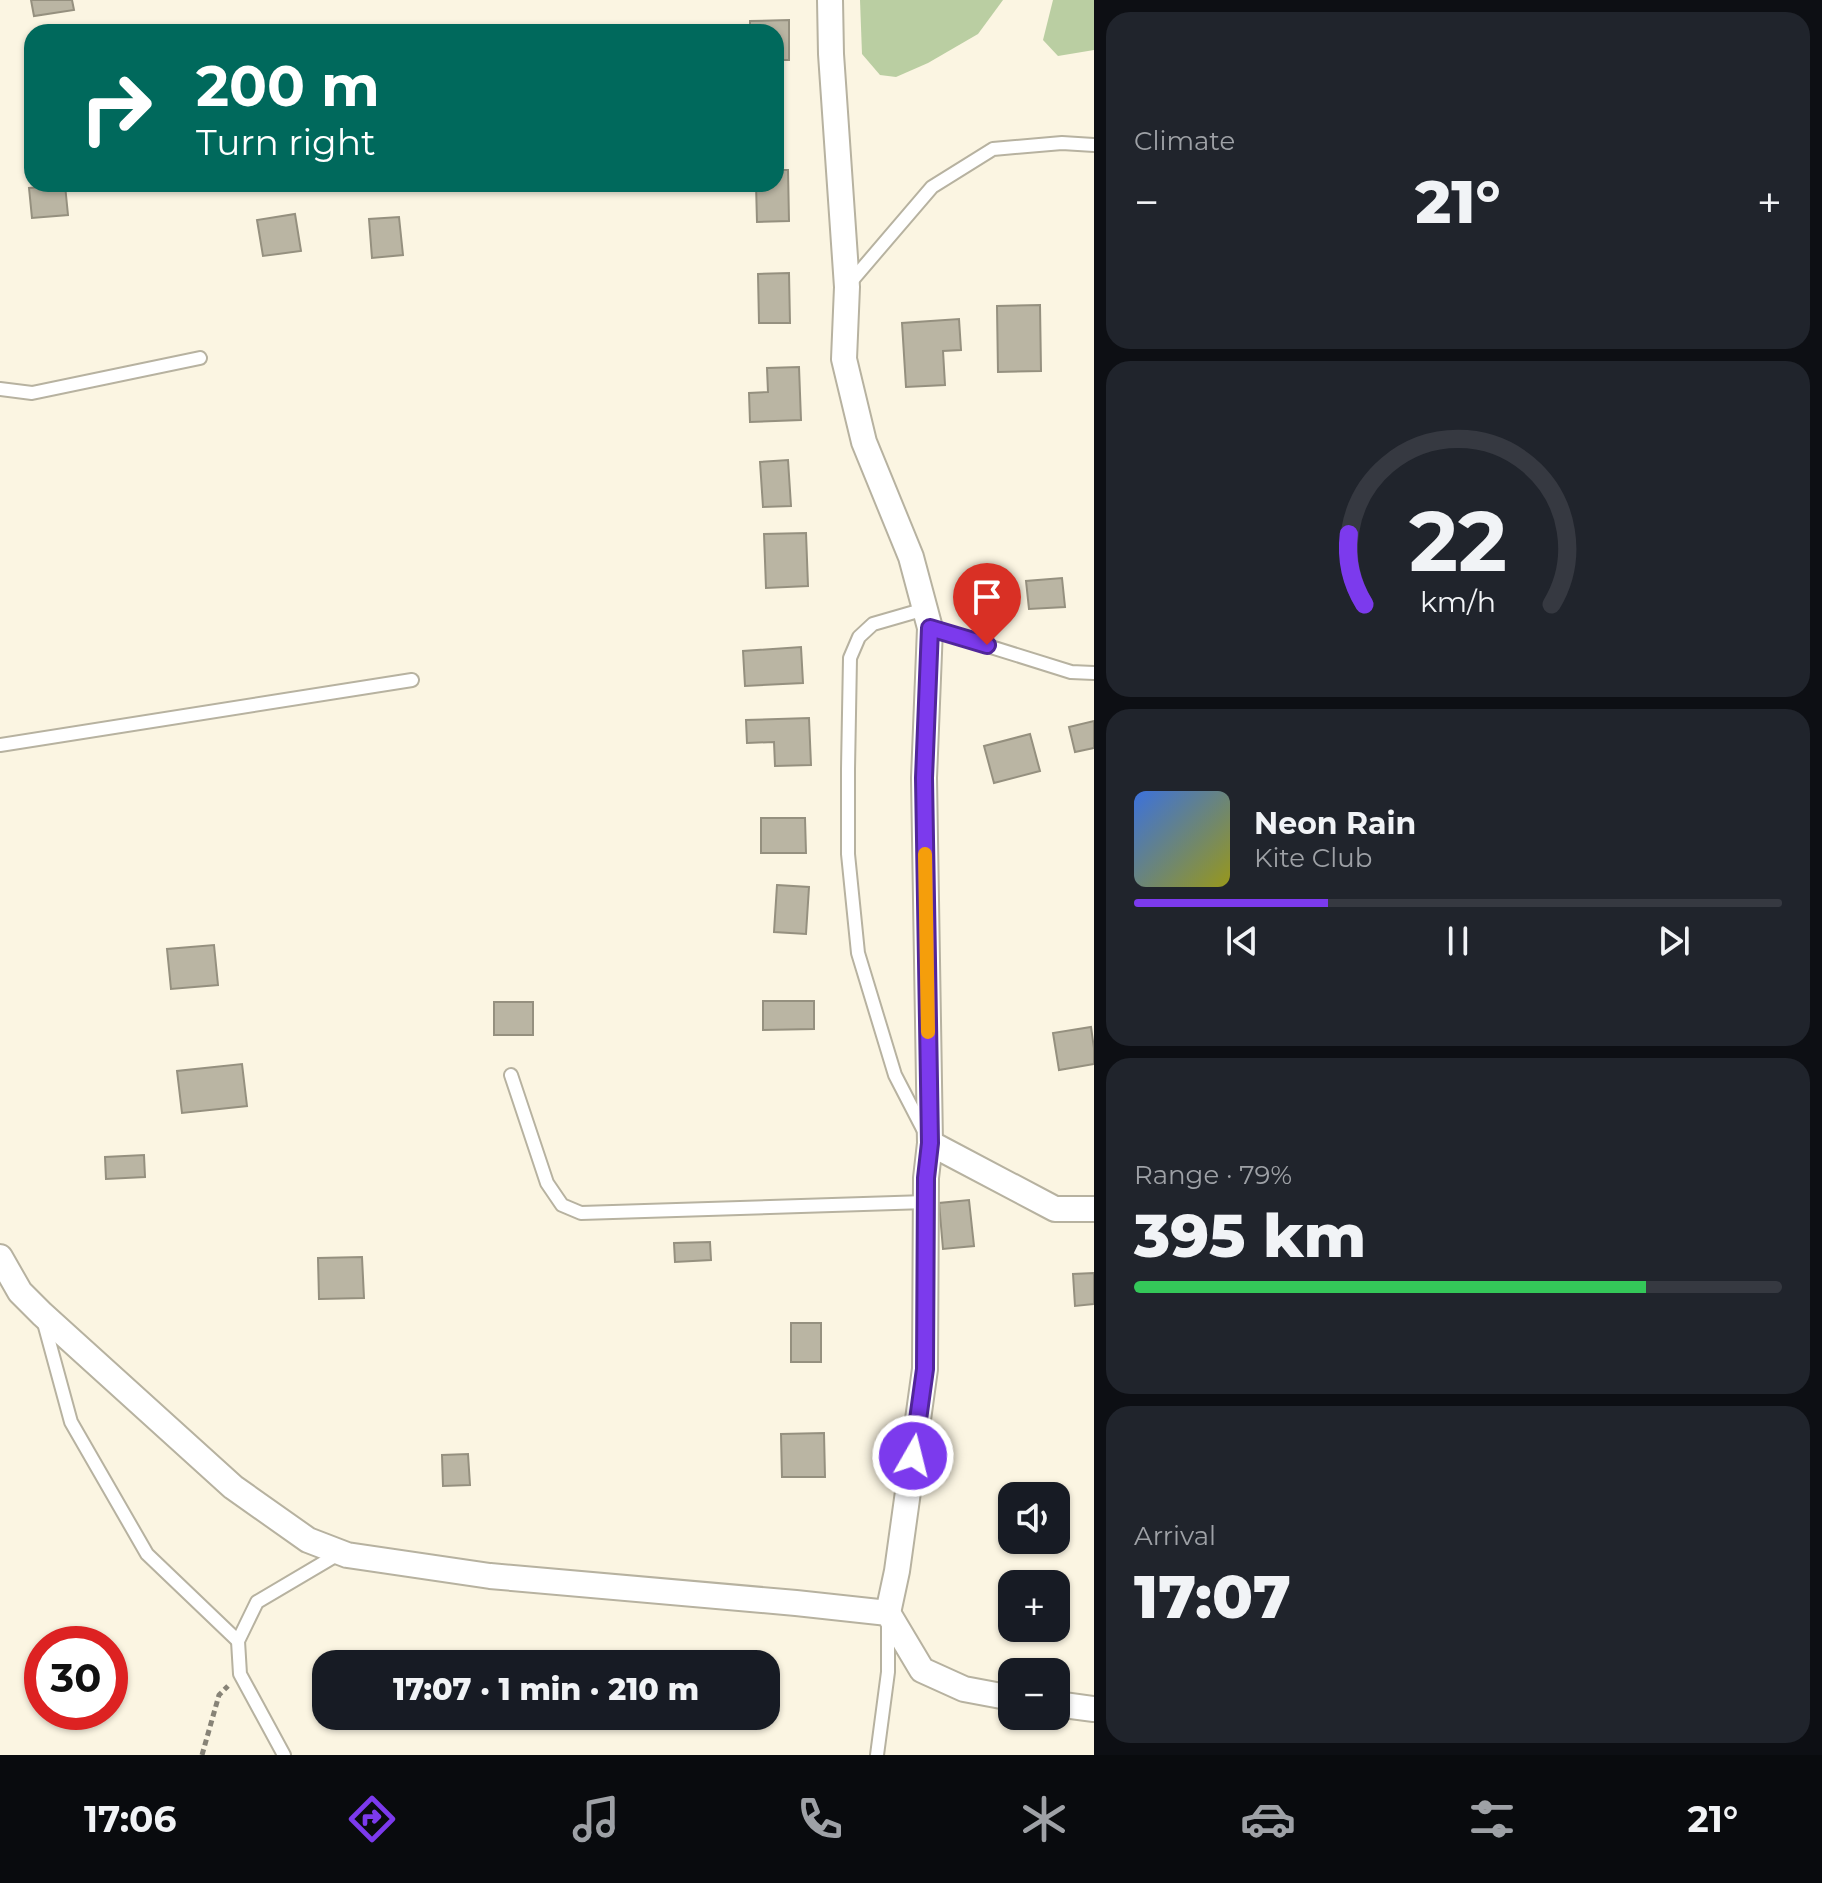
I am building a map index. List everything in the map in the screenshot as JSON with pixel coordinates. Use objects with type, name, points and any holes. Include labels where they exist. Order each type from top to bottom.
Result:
[{"type":"street","points":[[830,0],[847,287],[844,359],[864,442],[911,557],[928,618],[924,778],[930,1143],[926,1178],[925,1369],[897,1571],[888,1613],[922,1670],[964,1689],[998,1695]]},
{"type":"street","points":[[930,1143],[1055,1209],[1094,1209]]},
{"type":"street","points":[[0,1257],[20,1292],[42,1314],[233,1487],[308,1540],[340,1553],[490,1576],[888,1613]]},
{"type":"street","points":[[1070,1706],[1094,1709]]},
{"type":"lane","points":[[847,287],[932,187],[993,149],[1062,143],[1094,145]]},
{"type":"lane","points":[[0,389],[32,393],[200,358]]},
{"type":"lane","points":[[930,1143],[895,1075],[858,953],[848,840],[850,658],[859,637],[873,624],[928,618],[1071,672],[1094,673]]},
{"type":"lane","points":[[0,745],[412,680]]},
{"type":"lane","points":[[511,1075],[547,1183],[562,1205],[581,1213],[926,1202]]},
{"type":"lane","points":[[42,1314],[71,1422],[147,1554],[238,1641]]},
{"type":"lane","points":[[284,1755],[240,1674],[238,1641],[257,1602],[340,1553]]},
{"type":"lane","points":[[877,1755],[888,1672],[888,1613]]},
{"type":"path","points":[[202,1755],[219,1695],[240,1674]]},
{"type":"green space","points":[[860,0],[1003,0],[978,34],[928,63],[896,77],[880,75],[862,54]]},
{"type":"green space","points":[[1053,0],[1094,0],[1094,50],[1058,56],[1043,40]]},
{"type":"building","points":[[31,0],[72,0],[74,10],[34,16]]},
{"type":"building","points":[[789,20],[789,60],[784,60],[784,24],[750,24],[750,21]]},
{"type":"building","points":[[784,170],[788,170],[789,221],[757,222],[756,192],[784,192]]},
{"type":"building","points":[[29,192],[66,192],[68,215],[32,218]]},
{"type":"building","points":[[295,214],[301,251],[263,256],[257,220]]},
{"type":"building","points":[[399,217],[403,255],[372,258],[369,219]]},
{"type":"building","points":[[789,273],[790,323],[759,323],[758,274]]},
{"type":"building","points":[[1040,305],[1041,371],[998,372],[997,306]]},
{"type":"building","points":[[959,319],[961,350],[943,351],[945,385],[906,387],[902,323]]},
{"type":"building","points":[[799,367],[801,420],[750,422],[749,393],[768,392],[767,368]]},
{"type":"building","points":[[788,460],[791,506],[763,507],[760,462]]},
{"type":"building","points":[[806,533],[808,586],[766,588],[764,534]]},
{"type":"building","points":[[1062,578],[1065,607],[1029,609],[1026,581]]},
{"type":"building","points":[[801,647],[803,683],[745,686],[743,651]]},
{"type":"building","points":[[809,718],[811,765],[775,766],[774,742],[747,743],[746,720]]},
{"type":"building","points":[[1094,721],[1094,748],[1075,752],[1069,727]]},
{"type":"building","points":[[1030,734],[1040,771],[994,783],[984,746]]},
{"type":"building","points":[[761,818],[805,818],[806,853],[761,853]]},
{"type":"building","points":[[777,885],[809,887],[806,934],[774,932]]},
{"type":"building","points":[[214,945],[218,985],[171,989],[167,949]]},
{"type":"building","points":[[763,1001],[814,1001],[814,1029],[763,1030]]},
{"type":"building","points":[[494,1002],[533,1002],[533,1035],[494,1035]]},
{"type":"building","points":[[1091,1027],[1094,1064],[1059,1070],[1053,1033]]},
{"type":"building","points":[[242,1064],[247,1106],[182,1113],[177,1071]]},
{"type":"building","points":[[144,1155],[145,1177],[106,1179],[105,1157]]},
{"type":"building","points":[[969,1200],[974,1246],[943,1249],[939,1203]]},
{"type":"building","points":[[710,1242],[711,1260],[675,1262],[674,1243]]},
{"type":"building","points":[[362,1257],[364,1298],[319,1299],[318,1258]]},
{"type":"building","points":[[1094,1273],[1094,1304],[1075,1306],[1073,1274]]},
{"type":"building","points":[[791,1323],[821,1323],[821,1362],[791,1362]]},
{"type":"building","points":[[824,1433],[825,1477],[782,1477],[781,1434]]},
{"type":"building","points":[[468,1454],[470,1485],[443,1486],[442,1455]]},
{"type":"slow traffic","points":[[925,854],[928,1032]]},
{"type":"route","points":[[913,1456],[925,1369],[926,1178],[930,1143],[924,778],[930,628],[987,645]]}]
